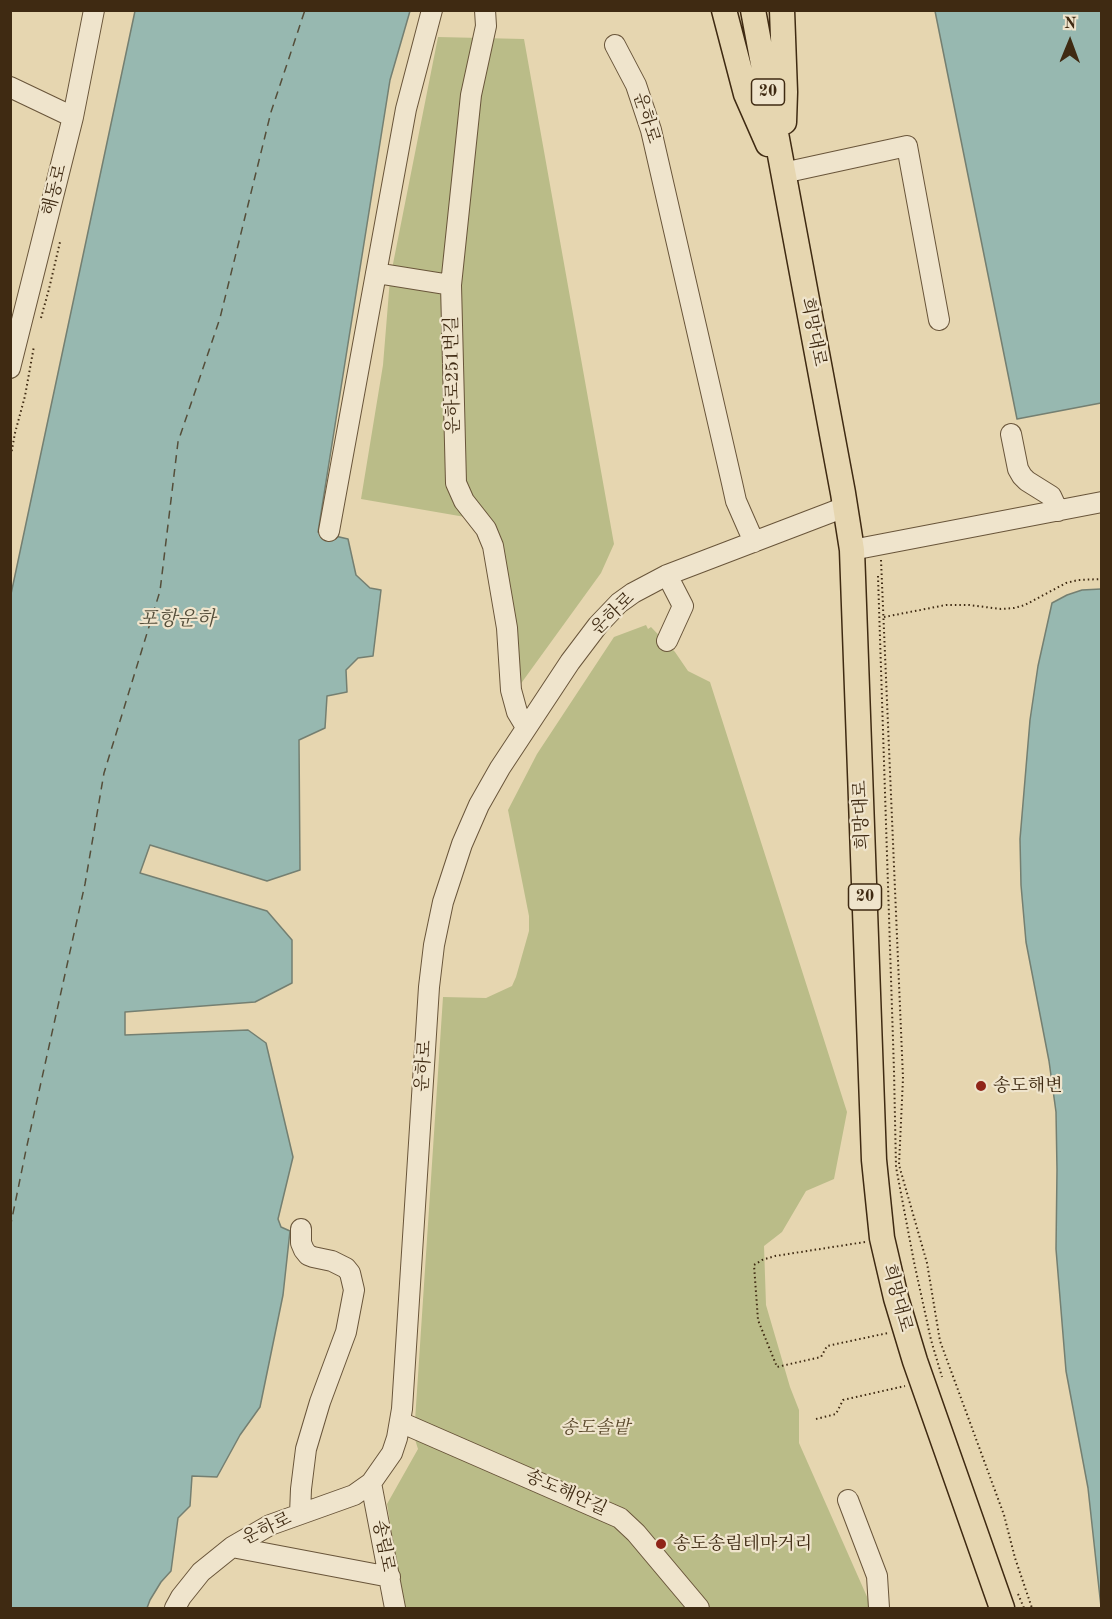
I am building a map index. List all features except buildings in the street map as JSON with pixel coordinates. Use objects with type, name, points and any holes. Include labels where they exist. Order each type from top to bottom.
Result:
[{"type":"main road","points":[[724,10],[746,93],[765,139],[783,173]]},
{"type":"main road","name":"희망대로","points":[[753,10],[852,550],[874,1160],[882,1238],[905,1330],[932,1380],[1002,1608]]},
{"type":"main road","points":[[782,10],[785,92],[783,173]]},
{"type":"street","name":"해동로","points":[[10,368],[15,332],[73,117],[94,10]]},
{"type":"street","points":[[329,531],[406,109],[432,10]]},
{"type":"street","name":"운하로251번길","points":[[485,10],[486,26],[471,95],[451,285],[456,483],[464,501],[486,529],[493,546],[507,628],[512,690],[517,712],[526,727]]},
{"type":"street","name":"운하로","points":[[615,45],[636,85],[651,130],[736,501],[754,543]]},
{"type":"street","points":[[10,87],[73,117]]},
{"type":"street","points":[[783,173],[907,146],[939,320]]},
{"type":"street","points":[[376,273],[451,285]]},
{"type":"street","points":[[1011,434],[1018,469],[1022,476],[1051,496],[1058,511]]},
{"type":"street","points":[[852,550],[1101,502]]},
{"type":"street","name":"운하로","points":[[175,1608],[201,1572],[232,1547],[270,1525],[354,1495],[371,1483],[392,1452],[400,1422],[427,1010],[434,945],[446,892],[470,825],[489,788],[526,727],[570,662],[608,613],[633,593],[667,575],[845,507]]},
{"type":"street","points":[[667,575],[683,606],[667,642]]},
{"type":"street","points":[[300,1514],[306,1449],[320,1402],[346,1332],[354,1290],[351,1273],[346,1268],[332,1261],[308,1255],[301,1243],[301,1229]]},
{"type":"street","name":"송도해안길","points":[[400,1422],[620,1518],[636,1533],[699,1608]]},
{"type":"street","name":"송림로","points":[[371,1483],[395,1608]]},
{"type":"street","points":[[848,1500],[877,1576],[879,1608]]},
{"type":"street","points":[[232,1547],[390,1577]]},
{"type":"path","points":[[881,560],[903,1078],[899,1165],[927,1263],[940,1341],[1004,1515],[1015,1558],[1032,1608]]},
{"type":"path","points":[[816,1419],[836,1414],[843,1400],[932,1380],[931,1340],[896,1167],[878,576]]},
{"type":"path","points":[[884,617],[946,605],[1014,608],[1066,583],[1084,579],[1101,579]]},
{"type":"path","points":[[882,1238],[775,1256],[754,1265],[758,1320],[777,1367],[821,1357],[827,1346],[905,1330]]},
{"type":"path","points":[[1016,1587],[1024,1608]]},
{"type":"green space","points":[[438,37],[524,39],[614,544],[601,573],[517,689],[506,563],[494,522],[361,499],[383,365],[390,279]]},
{"type":"green space","name":"송도솔밭","points":[[646,625],[648,629],[651,627],[675,652],[688,671],[710,682],[847,1112],[834,1179],[806,1191],[782,1232],[764,1246],[766,1305],[799,1410],[799,1443],[872,1608],[404,1608],[387,1504],[418,1449],[414,1436],[443,997],[486,998],[512,986],[529,931],[529,916],[508,810],[537,754],[614,637]]},
{"type":"water","name":"포항운하","points":[[135,11],[410,11],[390,80],[318,532],[348,539],[356,575],[370,588],[381,590],[373,656],[358,658],[346,670],[347,692],[327,696],[325,728],[299,740],[300,870],[267,881],[150,845],[140,873],[267,911],[292,940],[292,983],[255,1002],[125,1012],[125,1035],[248,1030],[266,1043],[293,1157],[278,1219],[281,1227],[290,1231],[283,1295],[260,1407],[240,1435],[217,1477],[192,1476],[190,1506],[178,1518],[171,1571],[161,1582],[147,1608],[11,1608],[11,594]]},
{"type":"water","points":[[935,11],[1101,11],[1101,403],[1017,419]]},
{"type":"water","points":[[1102,589],[1101,1607],[1088,1488],[1066,1371],[1056,1249],[1056,1112],[1049,1061],[1026,942],[1020,839],[1030,720],[1038,666],[1052,603],[1082,590]]},
{"type":"ferry route","points":[[10,1228],[85,884],[104,773],[160,591],[178,442],[220,318],[271,112],[305,10]]},
{"type":"place","name":"송도해변","points":[[981,1086]]},
{"type":"place","name":"송도송림테마거리","points":[[661,1544]]}]
